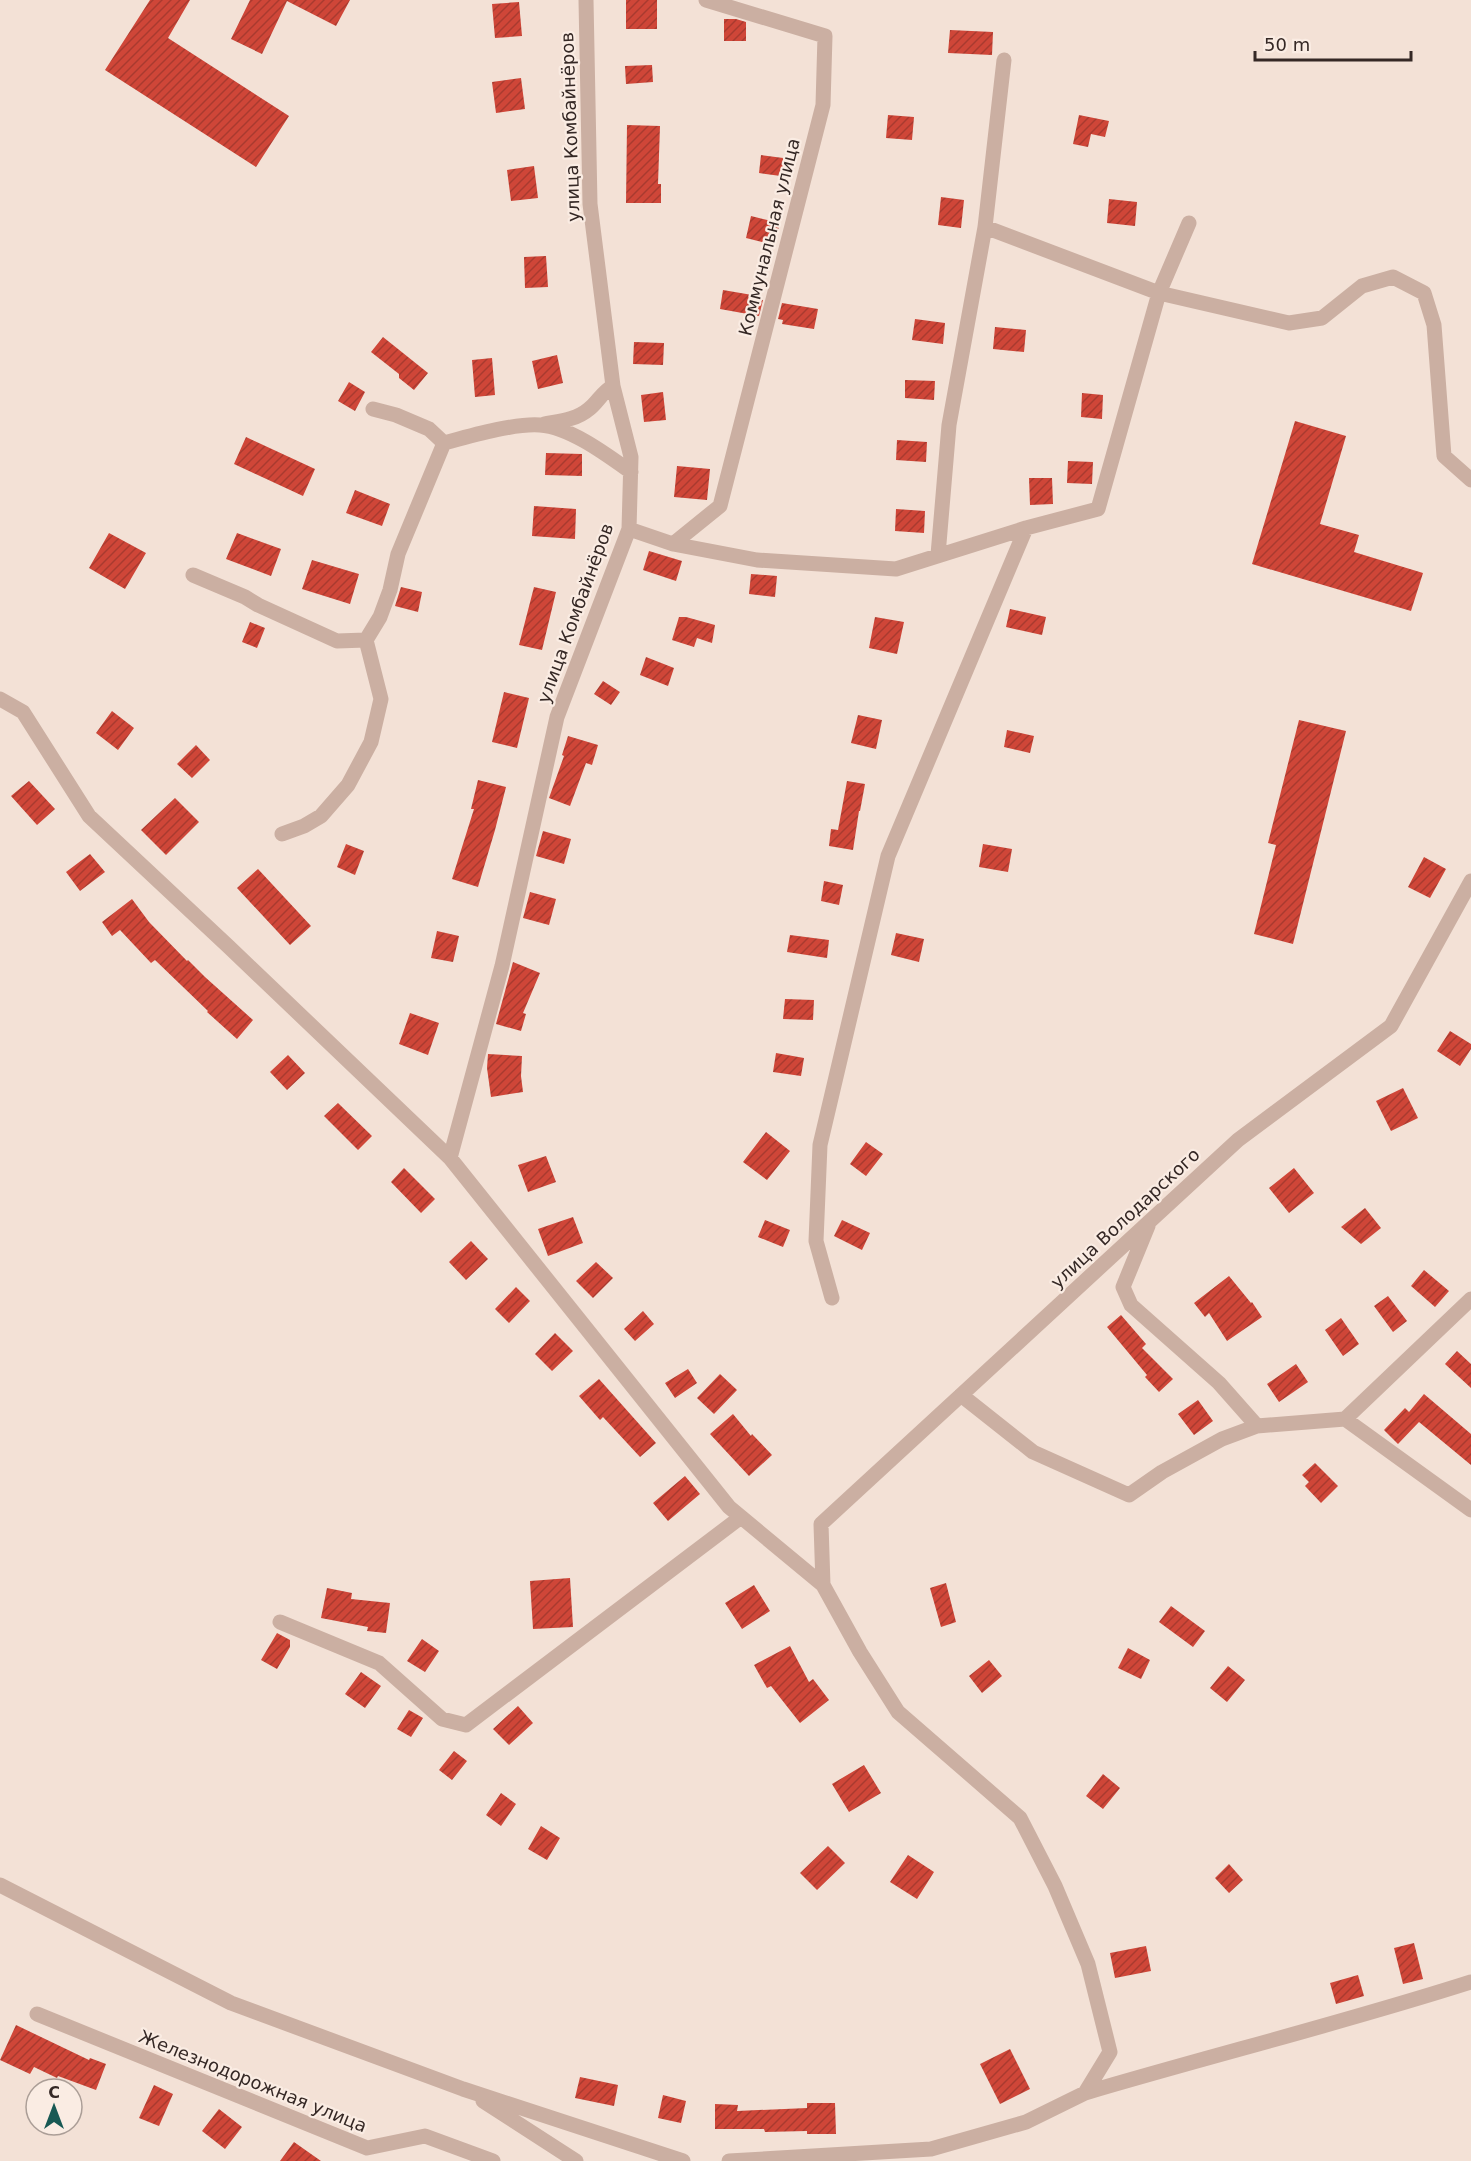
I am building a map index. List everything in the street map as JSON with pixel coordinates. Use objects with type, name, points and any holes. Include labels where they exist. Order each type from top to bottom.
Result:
[{"type":"street","name":"улица Комбайнёров","points":[[450,1158],[502,966],[557,717],[629,529],[631,458],[612,386],[590,204],[586,0]]},
{"type":"street","name":"Коммунальная улица","points":[[673,544],[720,507],[823,105],[825,36],[706,0]]},
{"type":"street","points":[[938,555],[949,425],[985,227],[1004,60]]},
{"type":"street","points":[[629,529],[673,544],[757,560],[896,569],[1026,528],[1098,509],[1159,293],[1189,223]]},
{"type":"street","points":[[985,227],[1159,293],[1289,323],[1322,318],[1362,286],[1392,277],[1424,293],[1434,325],[1444,456],[1471,480]]},
{"type":"street","points":[[444,443],[506,428],[541,425],[576,418],[591,408],[605,390],[612,386]]},
{"type":"street","points":[[373,410],[396,415],[429,429],[444,443]]},
{"type":"street","points":[[541,425],[571,434],[602,451],[631,472]]},
{"type":"street","points":[[282,834],[304,826],[321,816],[348,785],[371,742],[381,699],[366,640],[380,617],[390,590],[398,555],[444,443]]},
{"type":"street","points":[[832,1298],[816,1240],[820,1145],[888,856],[1026,528]]},
{"type":"street","points":[[194,575],[337,641],[366,640]]},
{"type":"street","points":[[0,699],[23,712],[89,816],[450,1158],[729,1507],[823,1585],[860,1652],[898,1712],[1020,1818],[1055,1886],[1088,1964],[1110,2052],[1084,2093]]},
{"type":"street","name":"улица Володарского","points":[[823,1585],[821,1524],[1238,1140],[1391,1026],[1471,881]]},
{"type":"street","points":[[1150,1221],[1123,1287],[1131,1305],[1220,1383],[1257,1426]]},
{"type":"street","points":[[961,1395],[1033,1452],[1129,1495],[1162,1472],[1222,1439],[1257,1426],[1345,1419],[1471,1299]]},
{"type":"street","points":[[1345,1419],[1471,1510]]},
{"type":"street","points":[[280,1622],[379,1663],[442,1719],[466,1725],[741,1517]]},
{"type":"street","points":[[0,1885],[231,2003],[464,2089],[683,2161]]},
{"type":"street","points":[[729,2161],[931,2149],[1026,2122],[1084,2093],[1198,2059],[1311,2030],[1471,1982]]},
{"type":"street","name":"Железнодорожная улица","points":[[37,2014],[366,2148],[425,2136],[493,2161]]},
{"type":"street","points":[[464,2089],[576,2161]]},
{"type":"building","points":[[150,0],[190,0],[168,38],[289,116],[256,167],[105,70]]},
{"type":"building","points":[[250,0],[350,0],[336,26],[287,1],[262,54],[231,39]]},
{"type":"building","points":[[626,0],[657,0],[657,29],[626,29]]},
{"type":"building","points":[[519,2],[522,36],[495,38],[492,4]]},
{"type":"building","points":[[724,19],[746,22],[746,41],[724,41]]},
{"type":"building","points":[[950,30],[993,32],[992,55],[948,53]]},
{"type":"building","points":[[652,65],[653,82],[626,84],[625,66]]},
{"type":"building","points":[[521,78],[525,109],[496,113],[492,82]]},
{"type":"building","points":[[888,115],[914,117],[912,140],[886,138]]},
{"type":"building","points":[[1079,115],[1109,121],[1105,137],[1091,134],[1088,147],[1073,144]]},
{"type":"building","points":[[627,125],[660,126],[658,184],[661,184],[661,203],[626,203]]},
{"type":"building","points":[[761,155],[791,159],[788,177],[759,173]]},
{"type":"building","points":[[534,166],[538,198],[511,201],[507,170]]},
{"type":"building","points":[[941,197],[964,200],[961,228],[938,225]]},
{"type":"building","points":[[1109,199],[1137,202],[1135,226],[1107,223]]},
{"type":"building","points":[[751,216],[780,223],[774,245],[746,238]]},
{"type":"building","points":[[546,256],[548,287],[525,288],[524,257]]},
{"type":"building","points":[[723,290],[758,296],[758,299],[763,300],[759,316],[720,309]]},
{"type":"building","points":[[782,303],[818,309],[814,329],[782,324],[783,320],[778,319]]},
{"type":"building","points":[[915,319],[945,323],[943,344],[912,340]]},
{"type":"building","points":[[995,327],[1026,330],[1024,352],[993,349]]},
{"type":"building","points":[[383,337],[428,373],[414,390],[399,378],[399,374],[371,352]]},
{"type":"building","points":[[634,342],[664,343],[663,365],[633,364]]},
{"type":"building","points":[[557,355],[563,383],[538,389],[532,361]]},
{"type":"building","points":[[492,358],[495,395],[475,397],[472,360]]},
{"type":"building","points":[[905,380],[935,381],[934,400],[905,398]]},
{"type":"building","points":[[349,382],[365,392],[355,411],[338,401]]},
{"type":"building","points":[[663,392],[666,420],[644,422],[641,395]]},
{"type":"building","points":[[1082,393],[1103,395],[1102,419],[1081,417]]},
{"type":"building","points":[[1295,421],[1346,436],[1320,524],[1359,535],[1354,552],[1423,573],[1411,611],[1252,564]]},
{"type":"building","points":[[246,437],[315,469],[303,496],[234,464]]},
{"type":"building","points":[[897,440],[927,442],[926,462],[896,460]]},
{"type":"building","points":[[546,453],[582,454],[582,476],[545,475]]},
{"type":"building","points":[[1068,461],[1093,462],[1092,484],[1067,483]]},
{"type":"building","points":[[677,466],[710,469],[707,500],[674,497]]},
{"type":"building","points":[[1029,478],[1052,478],[1053,504],[1030,505]]},
{"type":"building","points":[[355,490],[390,504],[382,526],[346,513]]},
{"type":"building","points":[[534,506],[576,509],[575,539],[532,536]]},
{"type":"building","points":[[896,509],[925,511],[924,533],[895,531]]},
{"type":"building","points":[[109,533],[146,553],[125,589],[89,568]]},
{"type":"building","points":[[237,533],[281,549],[271,576],[226,559]]},
{"type":"building","points":[[649,551],[682,561],[676,581],[643,570]]},
{"type":"building","points":[[312,560],[359,574],[350,604],[302,589]]},
{"type":"building","points":[[751,574],[777,576],[775,597],[749,594]]},
{"type":"building","points":[[401,587],[422,592],[418,612],[395,606]]},
{"type":"building","points":[[534,587],[556,592],[542,650],[519,645]]},
{"type":"building","points":[[1010,609],[1046,617],[1042,635],[1006,627]]},
{"type":"building","points":[[679,617],[715,625],[712,643],[697,638],[694,647],[672,640]]},
{"type":"building","points":[[875,617],[904,622],[897,654],[869,648]]},
{"type":"building","points":[[250,622],[265,628],[257,648],[242,642]]},
{"type":"building","points":[[646,657],[674,668],[668,686],[640,675]]},
{"type":"building","points":[[603,681],[620,692],[611,705],[594,694]]},
{"type":"building","points":[[504,692],[529,698],[517,748],[492,742]]},
{"type":"building","points":[[112,711],[134,728],[118,750],[96,733]]},
{"type":"building","points":[[858,715],[882,720],[876,749],[851,743]]},
{"type":"building","points":[[1299,720],[1346,731],[1293,944],[1254,934],[1276,845],[1268,843]]},
{"type":"building","points":[[1007,730],[1034,736],[1030,753],[1004,747]]},
{"type":"building","points":[[568,736],[598,745],[592,765],[586,763],[570,806],[549,798],[564,756],[562,755]]},
{"type":"building","points":[[196,745],[210,760],[192,778],[177,764]]},
{"type":"building","points":[[478,780],[506,787],[478,887],[452,879],[474,809],[471,809]]},
{"type":"building","points":[[29,781],[55,809],[37,825],[11,796]]},
{"type":"building","points":[[847,781],[865,784],[853,850],[829,846],[831,829],[838,830]]},
{"type":"building","points":[[175,798],[199,822],[166,855],[141,830]]},
{"type":"building","points":[[543,831],[571,839],[564,864],[536,856]]},
{"type":"building","points":[[346,844],[364,851],[355,875],[337,867]]},
{"type":"building","points":[[983,844],[1012,849],[1008,872],[979,867]]},
{"type":"building","points":[[90,854],[105,872],[80,891],[66,872]]},
{"type":"building","points":[[1424,857],[1446,869],[1430,898],[1408,887]]},
{"type":"building","points":[[258,869],[311,926],[290,945],[237,888]]},
{"type":"building","points":[[824,881],[843,885],[839,905],[821,901]]},
{"type":"building","points":[[530,892],[556,899],[549,925],[523,918]]},
{"type":"building","points":[[132,899],[149,922],[187,961],[253,1020],[237,1039],[155,960],[151,963],[120,930],[112,936],[102,922]]},
{"type":"building","points":[[437,931],[459,936],[453,962],[431,958]]},
{"type":"building","points":[[896,933],[924,939],[919,962],[891,955]]},
{"type":"building","points":[[790,935],[829,940],[827,958],[787,952]]},
{"type":"building","points":[[513,962],[540,973],[523,1013],[526,1014],[521,1031],[496,1024]]},
{"type":"building","points":[[785,999],[814,1000],[813,1020],[783,1019]]},
{"type":"building","points":[[410,1013],[439,1023],[428,1055],[399,1044]]},
{"type":"building","points":[[1450,1031],[1471,1044],[1471,1049],[1460,1066],[1437,1051]]},
{"type":"building","points":[[776,1053],[804,1058],[801,1076],[773,1072]]},
{"type":"building","points":[[488,1054],[522,1056],[523,1092],[491,1097],[487,1068]]},
{"type":"building","points":[[288,1055],[305,1073],[287,1090],[270,1072]]},
{"type":"building","points":[[1403,1088],[1418,1118],[1391,1131],[1376,1101]]},
{"type":"building","points":[[338,1103],[372,1136],[358,1150],[324,1116]]},
{"type":"building","points":[[766,1132],[790,1151],[767,1180],[743,1162]]},
{"type":"building","points":[[866,1142],[883,1154],[866,1176],[850,1164]]},
{"type":"building","points":[[546,1156],[556,1182],[528,1192],[518,1165]]},
{"type":"building","points":[[404,1168],[435,1199],[421,1213],[391,1182]]},
{"type":"building","points":[[1294,1168],[1314,1193],[1289,1213],[1269,1188]]},
{"type":"building","points":[[1365,1208],[1381,1228],[1361,1244],[1341,1227]]},
{"type":"building","points":[[573,1217],[583,1243],[548,1256],[538,1229]]},
{"type":"building","points":[[765,1220],[790,1230],[783,1247],[758,1237]]},
{"type":"building","points":[[842,1220],[870,1233],[862,1250],[834,1236]]},
{"type":"building","points":[[471,1241],[488,1259],[466,1280],[449,1262]]},
{"type":"building","points":[[596,1262],[613,1278],[593,1298],[576,1281]]},
{"type":"building","points":[[1424,1270],[1449,1291],[1435,1307],[1411,1286]]},
{"type":"building","points":[[1229,1276],[1262,1317],[1227,1341],[1209,1313],[1205,1317],[1194,1303]]},
{"type":"building","points":[[516,1287],[530,1301],[509,1323],[495,1309]]},
{"type":"building","points":[[1388,1296],[1407,1321],[1393,1332],[1374,1306]]},
{"type":"building","points":[[643,1311],[654,1324],[635,1341],[624,1329]]},
{"type":"building","points":[[1121,1315],[1146,1344],[1142,1348],[1173,1379],[1159,1392],[1107,1327]]},
{"type":"building","points":[[1341,1318],[1359,1344],[1343,1356],[1325,1330]]},
{"type":"building","points":[[555,1333],[573,1351],[552,1371],[535,1354]]},
{"type":"building","points":[[1457,1351],[1471,1364],[1471,1388],[1445,1364]]},
{"type":"building","points":[[1296,1364],[1308,1382],[1279,1402],[1267,1384]]},
{"type":"building","points":[[688,1369],[697,1383],[675,1398],[665,1383]]},
{"type":"building","points":[[720,1374],[737,1390],[714,1414],[697,1398]]},
{"type":"building","points":[[599,1379],[656,1443],[640,1457],[603,1417],[600,1420],[579,1396]]},
{"type":"building","points":[[1424,1394],[1471,1434],[1471,1465],[1419,1422],[1398,1444],[1384,1430],[1405,1408],[1409,1412]]},
{"type":"building","points":[[1198,1400],[1213,1421],[1194,1435],[1178,1414]]},
{"type":"building","points":[[733,1414],[751,1436],[752,1434],[772,1455],[749,1476],[710,1434]]},
{"type":"building","points":[[1315,1463],[1338,1486],[1321,1503],[1305,1486],[1309,1482],[1302,1475]]},
{"type":"building","points":[[685,1476],[700,1494],[668,1521],[653,1503]]},
{"type":"building","points":[[570,1578],[573,1627],[533,1629],[530,1581]]},
{"type":"building","points":[[946,1583],[956,1622],[941,1627],[930,1588]]},
{"type":"building","points":[[754,1585],[770,1611],[742,1629],[725,1603]]},
{"type":"building","points":[[327,1588],[352,1593],[351,1599],[390,1603],[386,1633],[367,1631],[368,1627],[321,1618]]},
{"type":"building","points":[[1171,1606],[1205,1631],[1193,1647],[1159,1622]]},
{"type":"building","points":[[277,1633],[290,1640],[290,1647],[277,1669],[261,1660]]},
{"type":"building","points":[[422,1639],[439,1651],[425,1672],[407,1661]]},
{"type":"building","points":[[790,1646],[809,1682],[813,1679],[829,1700],[800,1723],[771,1686],[767,1688],[754,1665]]},
{"type":"building","points":[[1128,1648],[1150,1660],[1141,1679],[1118,1668]]},
{"type":"building","points":[[989,1660],[1002,1676],[982,1693],[969,1676]]},
{"type":"building","points":[[1228,1666],[1245,1680],[1227,1702],[1210,1688]]},
{"type":"building","points":[[361,1672],[381,1686],[365,1708],[345,1694]]},
{"type":"building","points":[[518,1706],[533,1723],[509,1745],[493,1729]]},
{"type":"building","points":[[409,1710],[423,1718],[411,1737],[397,1729]]},
{"type":"building","points":[[454,1751],[467,1761],[452,1780],[439,1770]]},
{"type":"building","points":[[864,1765],[881,1793],[849,1812],[832,1784]]},
{"type":"building","points":[[1103,1774],[1120,1788],[1103,1809],[1086,1796]]},
{"type":"building","points":[[501,1793],[516,1804],[501,1826],[486,1815]]},
{"type":"building","points":[[541,1826],[560,1838],[547,1860],[528,1849]]},
{"type":"building","points":[[828,1846],[845,1863],[817,1890],[800,1873]]},
{"type":"building","points":[[908,1855],[934,1872],[917,1899],[890,1882]]},
{"type":"building","points":[[1229,1864],[1243,1880],[1229,1893],[1215,1878]]},
{"type":"building","points":[[1414,1943],[1423,1979],[1403,1984],[1394,1948]]},
{"type":"building","points":[[1146,1946],[1151,1971],[1115,1978],[1110,1953]]},
{"type":"building","points":[[1358,1975],[1364,1996],[1336,2004],[1330,1983]]},
{"type":"building","points":[[16,2025],[89,2060],[90,2058],[106,2064],[96,2090],[84,2086],[84,2077],[55,2077],[34,2067],[30,2074],[0,2060]]},
{"type":"building","points":[[1010,2049],[1030,2089],[1000,2104],[980,2064]]},
{"type":"building","points":[[580,2077],[618,2085],[614,2106],[575,2098]]},
{"type":"building","points":[[154,2085],[173,2094],[159,2126],[139,2118]]},
{"type":"building","points":[[663,2095],[686,2101],[681,2123],[658,2118]]},
{"type":"building","points":[[807,2103],[835,2103],[836,2134],[807,2134],[807,2131],[765,2132],[764,2129],[715,2129],[715,2104],[738,2105],[737,2111],[807,2108]]},
{"type":"building","points":[[219,2109],[242,2127],[225,2149],[202,2131]]},
{"type":"building","points":[[294,2142],[321,2161],[280,2161]]}]
